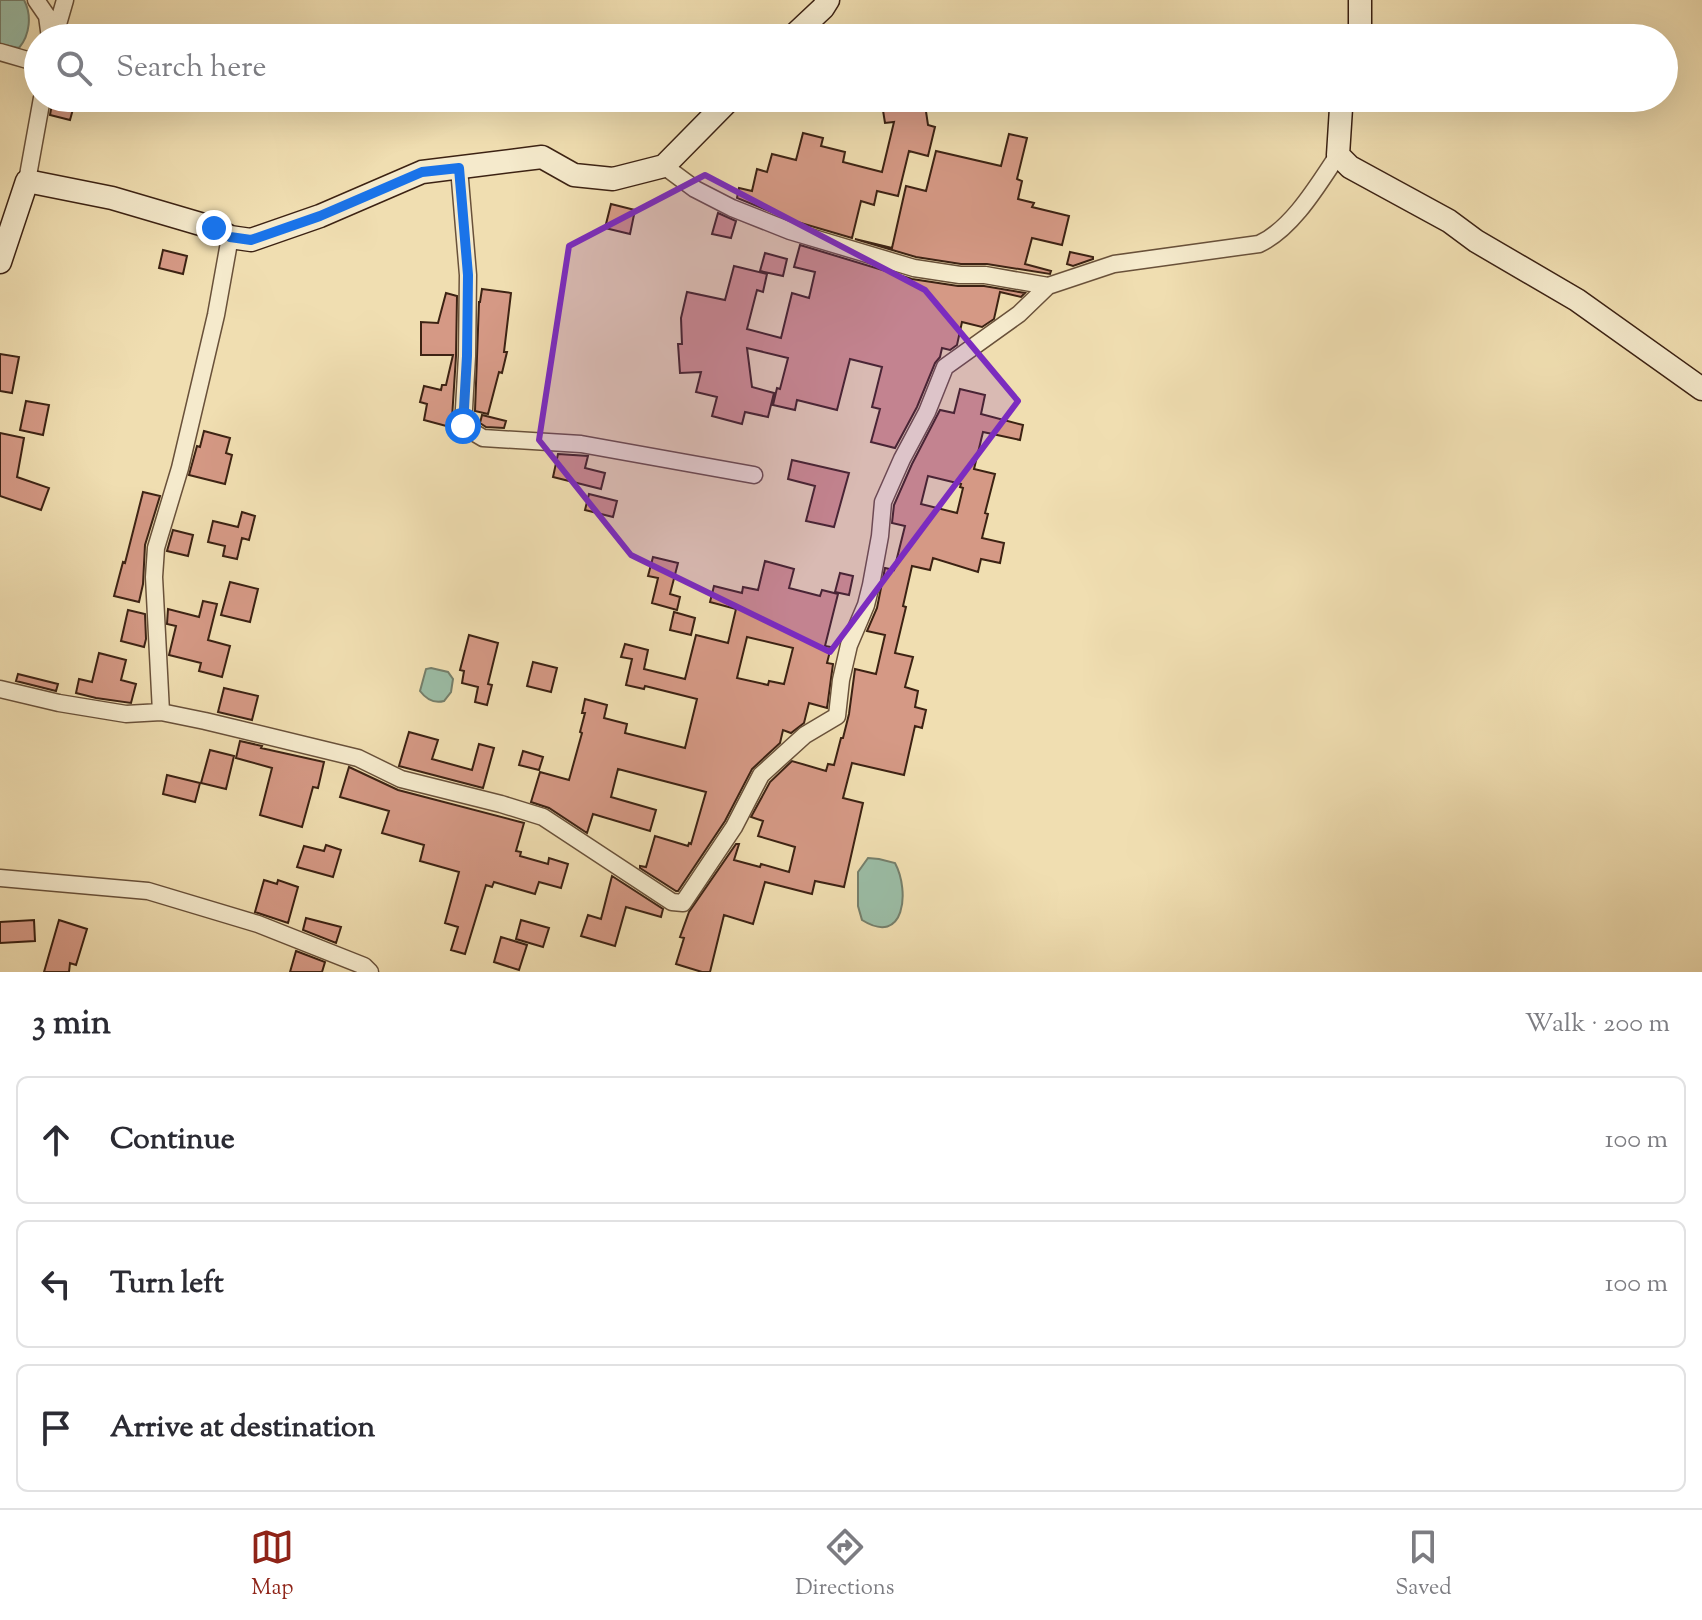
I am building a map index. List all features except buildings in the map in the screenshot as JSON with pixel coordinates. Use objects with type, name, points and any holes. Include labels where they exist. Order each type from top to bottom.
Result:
[{"type":"street","points":[[36,0],[49,24]]},
{"type":"street","points":[[57,24],[65,0]]},
{"type":"street","points":[[806,24],[828,0]]},
{"type":"street","points":[[1360,0],[1360,24]]},
{"type":"street","points":[[0,52],[24,59]]},
{"type":"street","points":[[0,262],[27,181],[39,112]]},
{"type":"street","points":[[27,181],[112,198],[214,228],[230,237],[251,240],[320,216],[422,172],[542,157],[574,175],[613,179],[664,166],[717,112]]},
{"type":"street","points":[[0,689],[126,714],[161,712],[358,758],[401,779],[543,817],[672,902],[683,903],[734,827],[761,775],[805,735],[837,716],[849,645],[871,585],[883,502],[927,412],[945,367],[1019,314],[1048,286],[1114,264],[1259,244],[1273,238],[1338,155],[1341,112]]},
{"type":"street","points":[[1338,155],[1350,167],[1449,221],[1476,241],[1577,300],[1702,389]]},
{"type":"street","points":[[664,166],[695,189],[732,208],[790,231],[914,268],[960,275],[985,275],[1048,286]]},
{"type":"street","points":[[459,168],[468,275],[463,426],[483,438],[581,444],[754,475]]},
{"type":"street","points":[[161,712],[154,577],[156,548],[191,424],[230,237]]},
{"type":"street","points":[[0,878],[148,891],[258,924],[364,966],[370,972]]},
{"type":"highlighted area","points":[[705,175],[925,290],[1018,401],[830,652],[631,555],[539,440],[569,246]]},
{"type":"shaded area","points":[[0,0],[24,0],[29,18],[29,24],[24,24],[23,43],[19,48],[0,44]]},
{"type":"shaded area","points":[[426,669],[448,672],[453,679],[451,692],[444,701],[430,700],[420,691]]},
{"type":"shaded area","points":[[868,858],[895,863],[900,875],[900,912],[895,921],[887,926],[876,926],[862,920],[858,906],[858,872]]},
{"type":"route","points":[[214,228],[230,237],[251,240],[320,216],[422,172],[459,168],[468,275],[463,426]]}]
